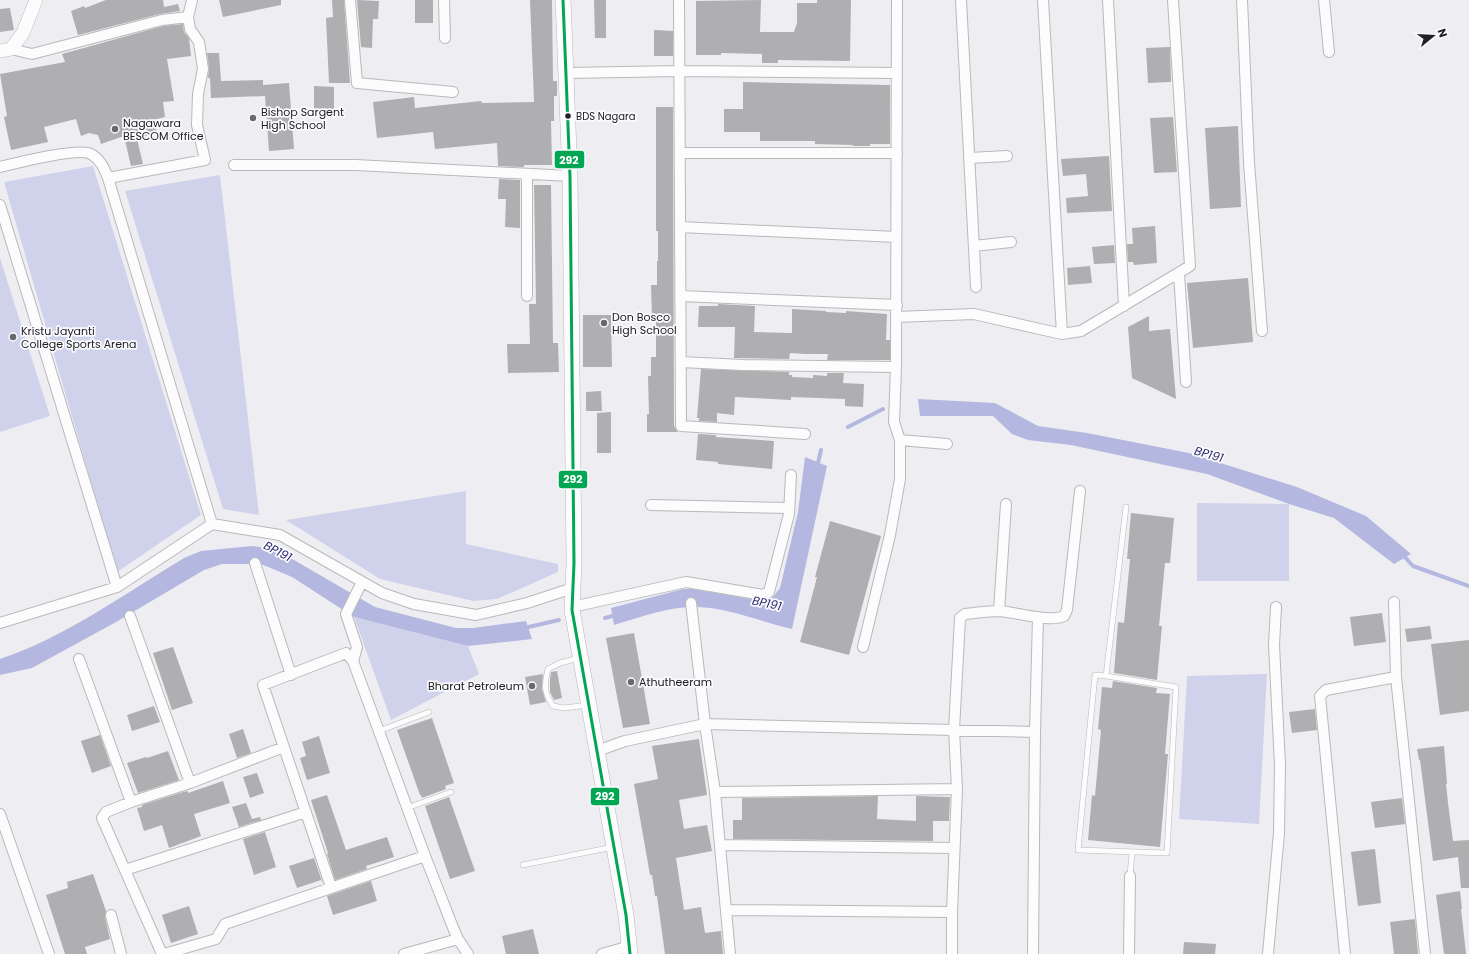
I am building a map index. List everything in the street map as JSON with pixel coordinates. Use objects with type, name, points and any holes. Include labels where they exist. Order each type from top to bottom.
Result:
[{"type":"main road","points":[[563,0],[570,176],[572,607],[598,751],[630,950]]},
{"type":"street","points":[[5,50],[23,33],[36,0]]},
{"type":"street","points":[[108,178],[205,160],[196,125],[198,94],[203,70],[199,42],[190,29],[188,17],[192,0]]},
{"type":"street","points":[[350,0],[357,84],[453,92]]},
{"type":"street","points":[[444,0],[445,38]]},
{"type":"street","points":[[679,0],[681,426],[805,434]]},
{"type":"street","points":[[863,647],[890,535],[900,479],[900,440],[894,422],[896,367],[897,0]]},
{"type":"street","points":[[961,0],[976,287]]},
{"type":"street","points":[[1043,0],[1062,334]]},
{"type":"street","points":[[1108,0],[1124,306]]},
{"type":"street","points":[[896,316],[974,314],[1062,334],[1081,331],[1190,266],[1173,0]]},
{"type":"street","points":[[1242,0],[1249,162],[1262,331]]},
{"type":"street","points":[[1324,0],[1329,52]]},
{"type":"street","points":[[5,50],[32,54],[162,20],[188,17]]},
{"type":"street","points":[[567,73],[679,71],[897,73]]},
{"type":"street","points":[[0,167],[73,152],[89,153],[100,161],[108,178],[212,524]]},
{"type":"street","points":[[680,153],[897,153]]},
{"type":"street","points":[[969,158],[1007,156]]},
{"type":"street","points":[[234,165],[356,165],[570,176]]},
{"type":"street","points":[[527,174],[527,296]]},
{"type":"street","points":[[0,205],[117,586]]},
{"type":"street","points":[[680,227],[896,237]]},
{"type":"street","points":[[974,246],[1011,242]]},
{"type":"street","points":[[1179,273],[1186,382]]},
{"type":"street","points":[[680,296],[896,305]]},
{"type":"street","points":[[681,362],[743,365],[896,367]]},
{"type":"street","points":[[900,440],[947,444]]},
{"type":"street","points":[[572,607],[686,582],[763,595],[769,592],[789,508],[791,475]]},
{"type":"street","points":[[952,954],[952,912],[957,789],[954,730],[960,618],[964,614],[999,611],[1038,617],[1061,618],[1064,616],[1067,610],[1080,491]]},
{"type":"street","points":[[999,611],[1006,504]]},
{"type":"street","points":[[651,505],[789,508]]},
{"type":"street","points":[[0,622],[117,586],[212,524],[280,535],[361,584],[414,604],[476,615],[527,603],[573,588]]},
{"type":"street","points":[[255,563],[291,674]]},
{"type":"street","points":[[354,661],[357,647],[346,614],[361,584]]},
{"type":"street","points":[[691,602],[705,724],[715,792],[730,954]]},
{"type":"street","points":[[1394,602],[1396,677],[1425,954]]},
{"type":"street","points":[[1268,954],[1279,833],[1280,765],[1274,645],[1276,607]]},
{"type":"street","points":[[130,616],[190,782]]},
{"type":"street","points":[[1033,954],[1035,732],[1038,617]]},
{"type":"street","points":[[331,887],[263,685],[346,653],[354,661],[425,856],[458,939],[468,954]]},
{"type":"street","points":[[79,659],[131,802]]},
{"type":"street","points":[[1345,954],[1320,696],[1326,690],[1396,677]]},
{"type":"street","points":[[598,751],[625,741],[705,724],[1035,732]]},
{"type":"street","points":[[284,747],[131,802],[106,812],[102,818],[163,954],[216,939],[225,924],[425,856]]},
{"type":"street","points":[[715,792],[957,789]]},
{"type":"street","points":[[125,870],[306,812]]},
{"type":"street","points":[[0,814],[49,954]]},
{"type":"street","points":[[720,845],[954,848]]},
{"type":"street","points":[[1128,954],[1130,876]]},
{"type":"street","points":[[726,910],[952,912]]},
{"type":"street","points":[[111,915],[121,954]]},
{"type":"street","points":[[404,954],[458,939]]},
{"type":"street","points":[[602,954],[630,950]]},
{"type":"lane","points":[[1106,676],[1126,507]]},
{"type":"lane","points":[[580,658],[560,663],[548,669],[545,681],[546,696],[553,706],[564,708],[589,705]]},
{"type":"lane","points":[[1095,675],[1106,676],[1176,687],[1167,853],[1078,850],[1095,675]]},
{"type":"lane","points":[[379,731],[429,712]]},
{"type":"lane","points":[[407,808],[451,792]]},
{"type":"lane","points":[[523,865],[614,846]]},
{"type":"lane","points":[[1130,876],[1132,852]]},
{"type":"shaded area","points":[[93,166],[201,515],[117,572],[4,182]]},
{"type":"shaded area","points":[[220,175],[259,515],[223,509],[125,191]]},
{"type":"shaded area","name":"Kristu Jayanti College Sports Arena","points":[[0,258],[50,416],[0,432]]},
{"type":"shaded area","points":[[466,491],[466,544],[558,564],[558,572],[497,599],[473,601],[380,579],[286,520]]},
{"type":"shaded area","points":[[1197,503],[1289,504],[1289,581],[1197,581]]},
{"type":"shaded area","points":[[354,617],[468,646],[479,674],[391,720]]},
{"type":"shaded area","points":[[1267,674],[1259,824],[1179,819],[1187,676]]},
{"type":"water","points":[[918,399],[995,403],[1038,426],[1087,433],[1189,453],[1297,487],[1366,516],[1411,554],[1394,564],[1334,518],[1289,504],[1207,474],[1071,445],[1028,440],[1012,434],[993,416],[920,416]]},
{"type":"water","points":[[805,457],[827,466],[792,629],[721,610],[697,607],[666,610],[614,625],[611,608],[683,589],[692,589],[769,602],[780,588],[798,512]]},
{"type":"water","points":[[252,546],[275,549],[375,607],[456,628],[473,628],[526,621],[532,639],[468,646],[354,617],[292,577],[261,564],[222,564],[204,570],[116,622],[32,668],[0,675],[0,659],[24,650],[71,627],[184,558],[201,551]]},
{"type":"building","points":[[106,0],[163,0],[164,7],[178,4],[180,11],[160,14],[78,35],[71,11],[84,6],[85,8]]},
{"type":"building","points":[[219,0],[281,0],[281,5],[223,17]]},
{"type":"building","points":[[332,0],[344,0],[350,83],[329,83],[326,18],[333,17]]},
{"type":"building","points":[[357,0],[379,1],[378,19],[373,19],[372,48],[361,47]]},
{"type":"building","points":[[415,0],[433,0],[433,23],[415,23]]},
{"type":"building","points":[[530,0],[552,0],[553,81],[557,81],[557,96],[554,96],[554,121],[551,121],[552,165],[524,165],[524,167],[498,166],[497,143],[435,149],[433,132],[377,138],[373,102],[414,97],[415,108],[481,101],[482,103],[534,102]]},
{"type":"building","points":[[594,0],[606,0],[606,38],[595,38]]},
{"type":"building","points":[[761,0],[760,32],[794,32],[797,23],[797,3],[817,3],[817,0],[851,0],[850,61],[778,60],[778,63],[762,63],[762,54],[721,53],[721,55],[696,55],[696,1]]},
{"type":"building","points":[[10,8],[14,30],[0,32],[0,9]]},
{"type":"building","points":[[183,24],[184,32],[189,38],[191,56],[167,59],[174,101],[163,102],[165,117],[153,120],[157,132],[137,139],[143,164],[131,166],[124,136],[101,144],[98,135],[89,133],[81,136],[76,119],[44,127],[48,142],[11,150],[4,117],[7,116],[0,74],[65,62],[62,54],[163,26]]},
{"type":"building","points":[[654,30],[673,31],[673,56],[654,56]]},
{"type":"building","points":[[1170,47],[1171,82],[1148,83],[1146,48]]},
{"type":"building","points":[[207,53],[219,53],[221,81],[263,80],[263,85],[289,83],[294,149],[269,151],[265,96],[211,98],[210,78],[208,78],[209,68]]},
{"type":"building","points":[[743,82],[890,85],[890,144],[853,146],[815,144],[815,141],[760,141],[760,132],[724,132],[724,109],[743,109]]},
{"type":"building","points":[[314,86],[334,87],[334,114],[314,113]]},
{"type":"building","points":[[656,107],[673,107],[674,426],[678,432],[647,432],[647,414],[649,414],[648,376],[651,376],[651,357],[656,357],[656,318],[652,318],[651,285],[657,285],[658,261],[658,231],[656,231]]},
{"type":"building","points":[[1173,117],[1177,172],[1154,173],[1150,118]]},
{"type":"building","points":[[1238,126],[1241,207],[1210,209],[1205,128]]},
{"type":"building","points":[[1109,156],[1112,211],[1067,213],[1066,198],[1088,196],[1086,174],[1063,176],[1061,159]]},
{"type":"building","points":[[499,179],[520,180],[520,228],[505,227],[506,199],[498,199]]},
{"type":"building","points":[[534,185],[551,185],[553,343],[558,343],[559,372],[508,373],[507,344],[530,344],[529,304],[536,304]]},
{"type":"building","points":[[1155,226],[1157,263],[1134,265],[1133,262],[1128,262],[1127,244],[1133,244],[1132,228]]},
{"type":"building","points":[[1114,245],[1115,263],[1094,264],[1092,247]]},
{"type":"building","points":[[1090,266],[1092,283],[1068,285],[1067,268]]},
{"type":"building","points":[[1248,278],[1253,342],[1193,348],[1187,283]]},
{"type":"building","points":[[718,304],[755,306],[754,332],[792,333],[792,309],[826,312],[846,313],[846,311],[887,314],[886,340],[890,340],[890,360],[827,360],[828,354],[790,353],[789,359],[734,358],[735,327],[698,327],[699,306],[718,306]]},
{"type":"building","points":[[583,315],[611,315],[612,367],[583,367]]},
{"type":"building","points":[[1149,316],[1149,331],[1170,329],[1176,399],[1132,378],[1128,327]]},
{"type":"building","points":[[701,369],[789,372],[789,375],[792,375],[792,377],[813,378],[813,375],[827,376],[827,373],[844,373],[843,383],[864,384],[863,407],[845,406],[845,399],[791,397],[791,400],[735,397],[734,415],[717,413],[717,422],[699,421],[699,418],[697,418]]},
{"type":"building","points":[[601,391],[602,411],[586,411],[586,392]]},
{"type":"building","points":[[611,412],[611,453],[597,453],[597,413]]},
{"type":"building","points":[[698,434],[716,435],[716,437],[774,441],[772,469],[718,464],[718,462],[696,460]]},
{"type":"building","points":[[1131,513],[1174,518],[1170,563],[1165,563],[1159,626],[1162,626],[1157,680],[1114,673],[1118,622],[1124,623],[1130,559],[1127,559]]},
{"type":"building","points":[[830,521],[881,536],[849,655],[800,642]]},
{"type":"building","points":[[1382,613],[1386,642],[1354,646],[1350,617]]},
{"type":"building","points":[[1430,626],[1432,639],[1407,642],[1405,629]]},
{"type":"building","points":[[634,633],[650,724],[623,728],[606,638]]},
{"type":"building","points":[[1469,640],[1469,711],[1440,715],[1431,644]]},
{"type":"building","points":[[173,647],[193,703],[172,710],[153,653]]},
{"type":"building","points":[[557,671],[562,698],[554,700],[550,692],[550,680],[551,672]]},
{"type":"building","points":[[543,674],[542,689],[546,702],[530,705],[525,677]]},
{"type":"building","points":[[1113,681],[1157,688],[1156,693],[1170,694],[1165,754],[1168,754],[1160,847],[1088,840],[1092,795],[1095,796],[1101,730],[1098,729],[1102,687],[1112,688]]},
{"type":"building","points":[[154,706],[160,722],[132,731],[127,715]]},
{"type":"building","points":[[1315,709],[1317,730],[1292,733],[1289,712]]},
{"type":"building","points":[[432,718],[454,783],[445,786],[446,789],[422,798],[397,730]]},
{"type":"building","points":[[243,729],[251,753],[237,758],[229,734]]},
{"type":"building","points":[[100,735],[111,766],[92,773],[81,741]]},
{"type":"building","points":[[319,736],[330,773],[307,780],[300,758],[306,756],[302,742]]},
{"type":"building","points":[[699,739],[707,795],[679,800],[684,829],[707,825],[712,851],[676,858],[684,910],[701,907],[705,933],[721,931],[723,954],[665,954],[657,896],[655,896],[652,875],[650,875],[634,784],[658,779],[652,746]]},
{"type":"building","points":[[1444,746],[1446,784],[1453,841],[1469,840],[1469,888],[1461,888],[1458,857],[1433,861],[1420,760],[1417,749]]},
{"type":"building","points":[[168,751],[179,780],[138,793],[127,763]]},
{"type":"building","points":[[257,773],[264,793],[250,798],[243,777]]},
{"type":"building","points":[[223,781],[230,803],[194,814],[201,836],[169,848],[162,825],[144,831],[137,808],[183,792],[188,791],[188,793]]},
{"type":"building","points":[[327,795],[346,850],[387,837],[394,857],[366,866],[367,869],[335,880],[311,800]]},
{"type":"building","points":[[878,796],[877,819],[916,821],[916,796],[950,797],[949,821],[933,821],[933,841],[733,839],[733,820],[742,820],[742,798]]},
{"type":"building","points":[[449,797],[475,871],[450,879],[425,806]]},
{"type":"building","points":[[1402,798],[1405,824],[1375,828],[1371,802]]},
{"type":"building","points":[[246,803],[252,819],[260,817],[261,820],[239,827],[232,807]]},
{"type":"building","points":[[265,832],[276,867],[254,875],[243,839]]},
{"type":"building","points":[[1375,849],[1381,903],[1358,906],[1351,852]]},
{"type":"building","points":[[314,858],[323,884],[321,880],[297,888],[289,866]]},
{"type":"building","points":[[93,874],[106,911],[105,917],[110,939],[85,947],[87,954],[65,954],[46,895],[68,888],[67,882]]},
{"type":"building","points":[[371,881],[377,901],[333,915],[327,896]]},
{"type":"building","points":[[1460,891],[1466,954],[1444,954],[1436,895]]},
{"type":"building","points":[[189,906],[198,934],[171,943],[162,915]]},
{"type":"building","points":[[1415,919],[1418,954],[1394,954],[1390,922]]},
{"type":"building","points":[[533,929],[539,954],[506,954],[502,936]]},
{"type":"building","points":[[1184,942],[1216,944],[1215,954],[1183,954]]},
{"type":"waterway","name":"BP191","points":[[848,427],[883,409]]},
{"type":"waterway","name":"BP191","points":[[817,467],[821,450]]},
{"type":"waterway","name":"BP191","points":[[1402,554],[1413,566],[1469,586]]},
{"type":"waterway","name":"BP191","points":[[605,618],[616,615]]},
{"type":"waterway","name":"BP191","points":[[524,628],[559,620]]},
{"type":"transit line","name":"292","points":[[563,0],[570,176],[574,563],[572,610],[626,915],[630,954]]},
{"type":"place","name":"BDS Nagara","points":[[568,116]]},
{"type":"place","name":"Bishop Sargent High School","points":[[253,118]]},
{"type":"place","name":"Nagawara BESCOM Office","points":[[115,129]]},
{"type":"place","name":"Don Bosco High School","points":[[604,323]]},
{"type":"place","name":"Kristu Jayanti College Sports Arena","points":[[13,337]]},
{"type":"place","name":"Athutheeram","points":[[631,682]]},
{"type":"place","name":"Bharat Petroleum","points":[[532,686]]}]
